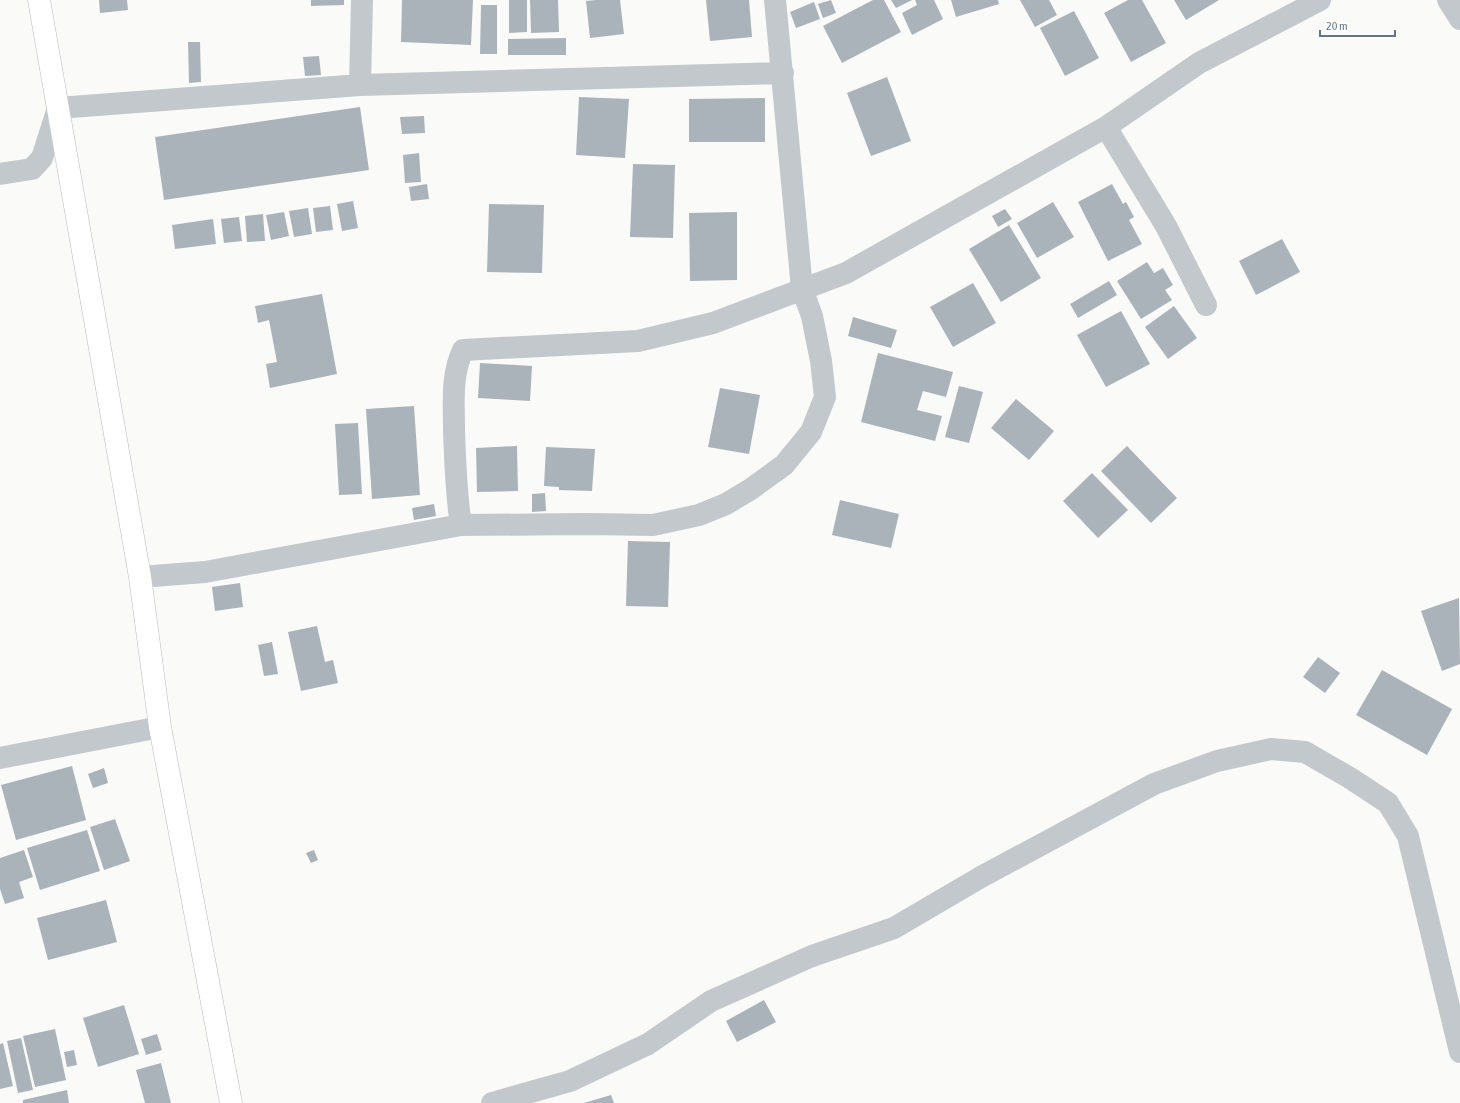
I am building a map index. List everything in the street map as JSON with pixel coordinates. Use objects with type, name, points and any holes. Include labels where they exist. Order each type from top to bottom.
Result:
[{"type":"main road","points":[[39,0],[140,577],[160,727],[231,1103]]},
{"type":"street","points":[[360,85],[362,0]]},
{"type":"street","points":[[140,577],[205,572],[461,525],[587,524],[653,526],[700,515],[726,504],[751,489],[784,465],[812,432],[826,397],[821,361],[812,316],[802,289],[783,72],[775,0]]},
{"type":"street","points":[[461,525],[456,497],[454,388],[457,363],[463,350],[638,341],[713,323],[846,273],[884,254],[1106,127],[1199,63],[1320,0]]},
{"type":"street","points":[[1448,0],[1460,19]]},
{"type":"street","points":[[0,174],[32,169],[42,158],[58,108],[360,85],[783,72]]},
{"type":"street","points":[[1106,127],[1166,226],[1206,305]]},
{"type":"street","points":[[0,758],[160,727]]},
{"type":"street","points":[[492,1103],[570,1081],[648,1044],[711,1001],[812,956],[894,928],[981,877],[1154,784],[1217,760],[1271,749],[1305,752],[1350,778],[1388,803],[1408,836],[1460,1052]]},
{"type":"building","points":[[99,0],[127,0],[128,10],[100,13]]},
{"type":"building","points":[[311,0],[344,0],[344,5],[311,6]]},
{"type":"building","points":[[402,0],[473,0],[471,45],[401,42]]},
{"type":"building","points":[[509,0],[527,0],[527,32],[509,33]]},
{"type":"building","points":[[530,0],[558,0],[559,32],[531,33]]},
{"type":"building","points":[[620,0],[624,34],[590,38],[586,1]]},
{"type":"building","points":[[706,0],[749,0],[752,37],[710,41]]},
{"type":"building","points":[[831,0],[836,13],[823,18],[818,4]]},
{"type":"building","points":[[873,0],[884,0],[901,32],[842,63],[823,26]]},
{"type":"building","points":[[891,0],[912,0],[896,8]]},
{"type":"building","points":[[915,0],[934,0],[943,19],[912,35],[902,13],[917,5]]},
{"type":"building","points":[[951,0],[998,0],[999,4],[956,17]]},
{"type":"building","points":[[1020,0],[1049,0],[1057,15],[1035,27]]},
{"type":"building","points":[[1128,0],[1142,0],[1166,43],[1131,62],[1104,13]]},
{"type":"building","points":[[1174,0],[1219,0],[1186,20]]},
{"type":"building","points":[[814,2],[820,19],[796,28],[790,12]]},
{"type":"building","points":[[481,5],[497,5],[497,54],[480,54]]},
{"type":"building","points":[[1074,11],[1099,58],[1065,76],[1040,28]]},
{"type":"building","points":[[566,38],[566,55],[508,55],[508,39]]},
{"type":"building","points":[[188,42],[200,42],[201,82],[189,83]]},
{"type":"building","points":[[319,56],[321,75],[305,76],[303,57]]},
{"type":"building","points":[[887,77],[911,141],[871,156],[847,93]]},
{"type":"building","points":[[579,97],[629,99],[625,158],[576,155]]},
{"type":"building","points":[[765,98],[765,142],[689,142],[689,99]]},
{"type":"building","points":[[360,107],[369,170],[164,200],[155,137]]},
{"type":"building","points":[[424,116],[425,133],[402,134],[400,117]]},
{"type":"building","points":[[419,153],[421,182],[405,183],[403,155]]},
{"type":"building","points":[[633,164],[675,165],[673,238],[630,237]]},
{"type":"building","points":[[427,184],[429,199],[411,201],[409,187]]},
{"type":"building","points":[[1112,184],[1123,204],[1126,202],[1134,217],[1129,220],[1142,244],[1108,261],[1078,202]]},
{"type":"building","points":[[353,201],[358,228],[342,231],[337,204]]},
{"type":"building","points":[[1053,202],[1074,237],[1037,258],[1017,223]]},
{"type":"building","points":[[489,204],[544,205],[542,273],[487,272]]},
{"type":"building","points":[[330,206],[333,230],[316,232],[313,208]]},
{"type":"building","points":[[308,208],[312,234],[294,237],[289,211]]},
{"type":"building","points":[[1005,209],[1012,219],[998,227],[992,216]]},
{"type":"building","points":[[284,212],[289,236],[271,240],[266,215]]},
{"type":"building","points":[[737,212],[737,280],[690,281],[689,213]]},
{"type":"building","points":[[263,214],[265,241],[247,242],[245,216]]},
{"type":"building","points":[[239,217],[242,241],[224,243],[221,219]]},
{"type":"building","points":[[213,219],[216,244],[175,249],[172,225]]},
{"type":"building","points":[[1009,225],[1041,278],[1001,302],[969,249]]},
{"type":"building","points":[[1282,239],[1300,272],[1256,295],[1239,261]]},
{"type":"building","points":[[1147,262],[1154,273],[1163,268],[1173,285],[1165,290],[1172,300],[1141,319],[1117,281]]},
{"type":"building","points":[[1109,281],[1117,295],[1078,318],[1070,304]]},
{"type":"building","points":[[973,283],[996,323],[953,347],[930,307]]},
{"type":"building","points":[[322,294],[337,374],[270,388],[266,364],[277,362],[269,320],[258,323],[255,306]]},
{"type":"building","points":[[1174,306],[1197,338],[1168,359],[1145,327]]},
{"type":"building","points":[[1121,311],[1150,364],[1106,387],[1077,335]]},
{"type":"building","points":[[853,317],[897,330],[891,348],[848,336]]},
{"type":"building","points":[[878,353],[953,372],[946,397],[923,391],[917,410],[942,416],[935,441],[861,422]]},
{"type":"building","points":[[480,363],[532,366],[530,401],[478,398]]},
{"type":"building","points":[[959,386],[983,392],[969,443],[945,437]]},
{"type":"building","points":[[720,388],[760,395],[749,454],[708,447]]},
{"type":"building","points":[[1016,399],[1054,431],[1029,460],[991,428]]},
{"type":"building","points":[[414,406],[420,495],[372,499],[366,409]]},
{"type":"building","points":[[358,423],[362,494],[339,495],[335,424]]},
{"type":"building","points":[[517,446],[518,491],[477,492],[476,448]]},
{"type":"building","points":[[1127,446],[1177,498],[1151,523],[1101,471]]},
{"type":"building","points":[[546,447],[595,449],[592,491],[559,490],[559,487],[544,486]]},
{"type":"building","points":[[1092,473],[1128,510],[1098,538],[1063,501]]},
{"type":"building","points":[[545,493],[546,511],[532,512],[532,494]]},
{"type":"building","points":[[840,500],[899,514],[891,548],[832,535]]},
{"type":"building","points":[[434,504],[436,516],[414,520],[412,508]]},
{"type":"building","points":[[628,541],[670,542],[668,607],[626,606]]},
{"type":"building","points":[[240,583],[243,607],[215,611],[212,587]]},
{"type":"building","points":[[1459,598],[1460,664],[1442,671],[1421,611]]},
{"type":"building","points":[[317,626],[325,662],[333,660],[338,683],[301,691],[288,632]]},
{"type":"building","points":[[272,642],[278,674],[264,676],[258,645]]},
{"type":"building","points":[[1318,657],[1340,673],[1325,693],[1303,677]]},
{"type":"building","points":[[1382,670],[1452,709],[1427,755],[1356,715]]},
{"type":"building","points":[[72,766],[86,820],[16,840],[1,785]]},
{"type":"building","points":[[104,768],[108,783],[93,788],[88,774]]},
{"type":"building","points":[[115,819],[130,861],[104,870],[90,827]]},
{"type":"building","points":[[87,830],[100,871],[40,890],[27,848]]},
{"type":"building","points":[[24,850],[33,877],[19,882],[24,898],[5,904],[0,889],[0,858]]},
{"type":"building","points":[[314,850],[318,860],[311,863],[306,853]]},
{"type":"building","points":[[106,900],[117,942],[48,960],[37,918]]},
{"type":"building","points":[[764,1000],[776,1022],[737,1042],[726,1021]]},
{"type":"building","points":[[124,1005],[139,1054],[98,1067],[83,1018]]},
{"type":"building","points":[[55,1029],[66,1080],[35,1087],[23,1036]]},
{"type":"building","points":[[157,1034],[162,1050],[146,1055],[141,1039]]},
{"type":"building","points":[[21,1038],[33,1090],[18,1093],[7,1041]]},
{"type":"building","points":[[3,1043],[13,1086],[0,1089],[0,1044]]},
{"type":"building","points":[[74,1050],[77,1065],[67,1067],[64,1052]]},
{"type":"building","points":[[161,1063],[171,1103],[145,1103],[136,1070]]},
{"type":"building","points":[[67,1090],[69,1103],[23,1103],[23,1100]]},
{"type":"building","points":[[611,1095],[614,1103],[584,1103]]}]
